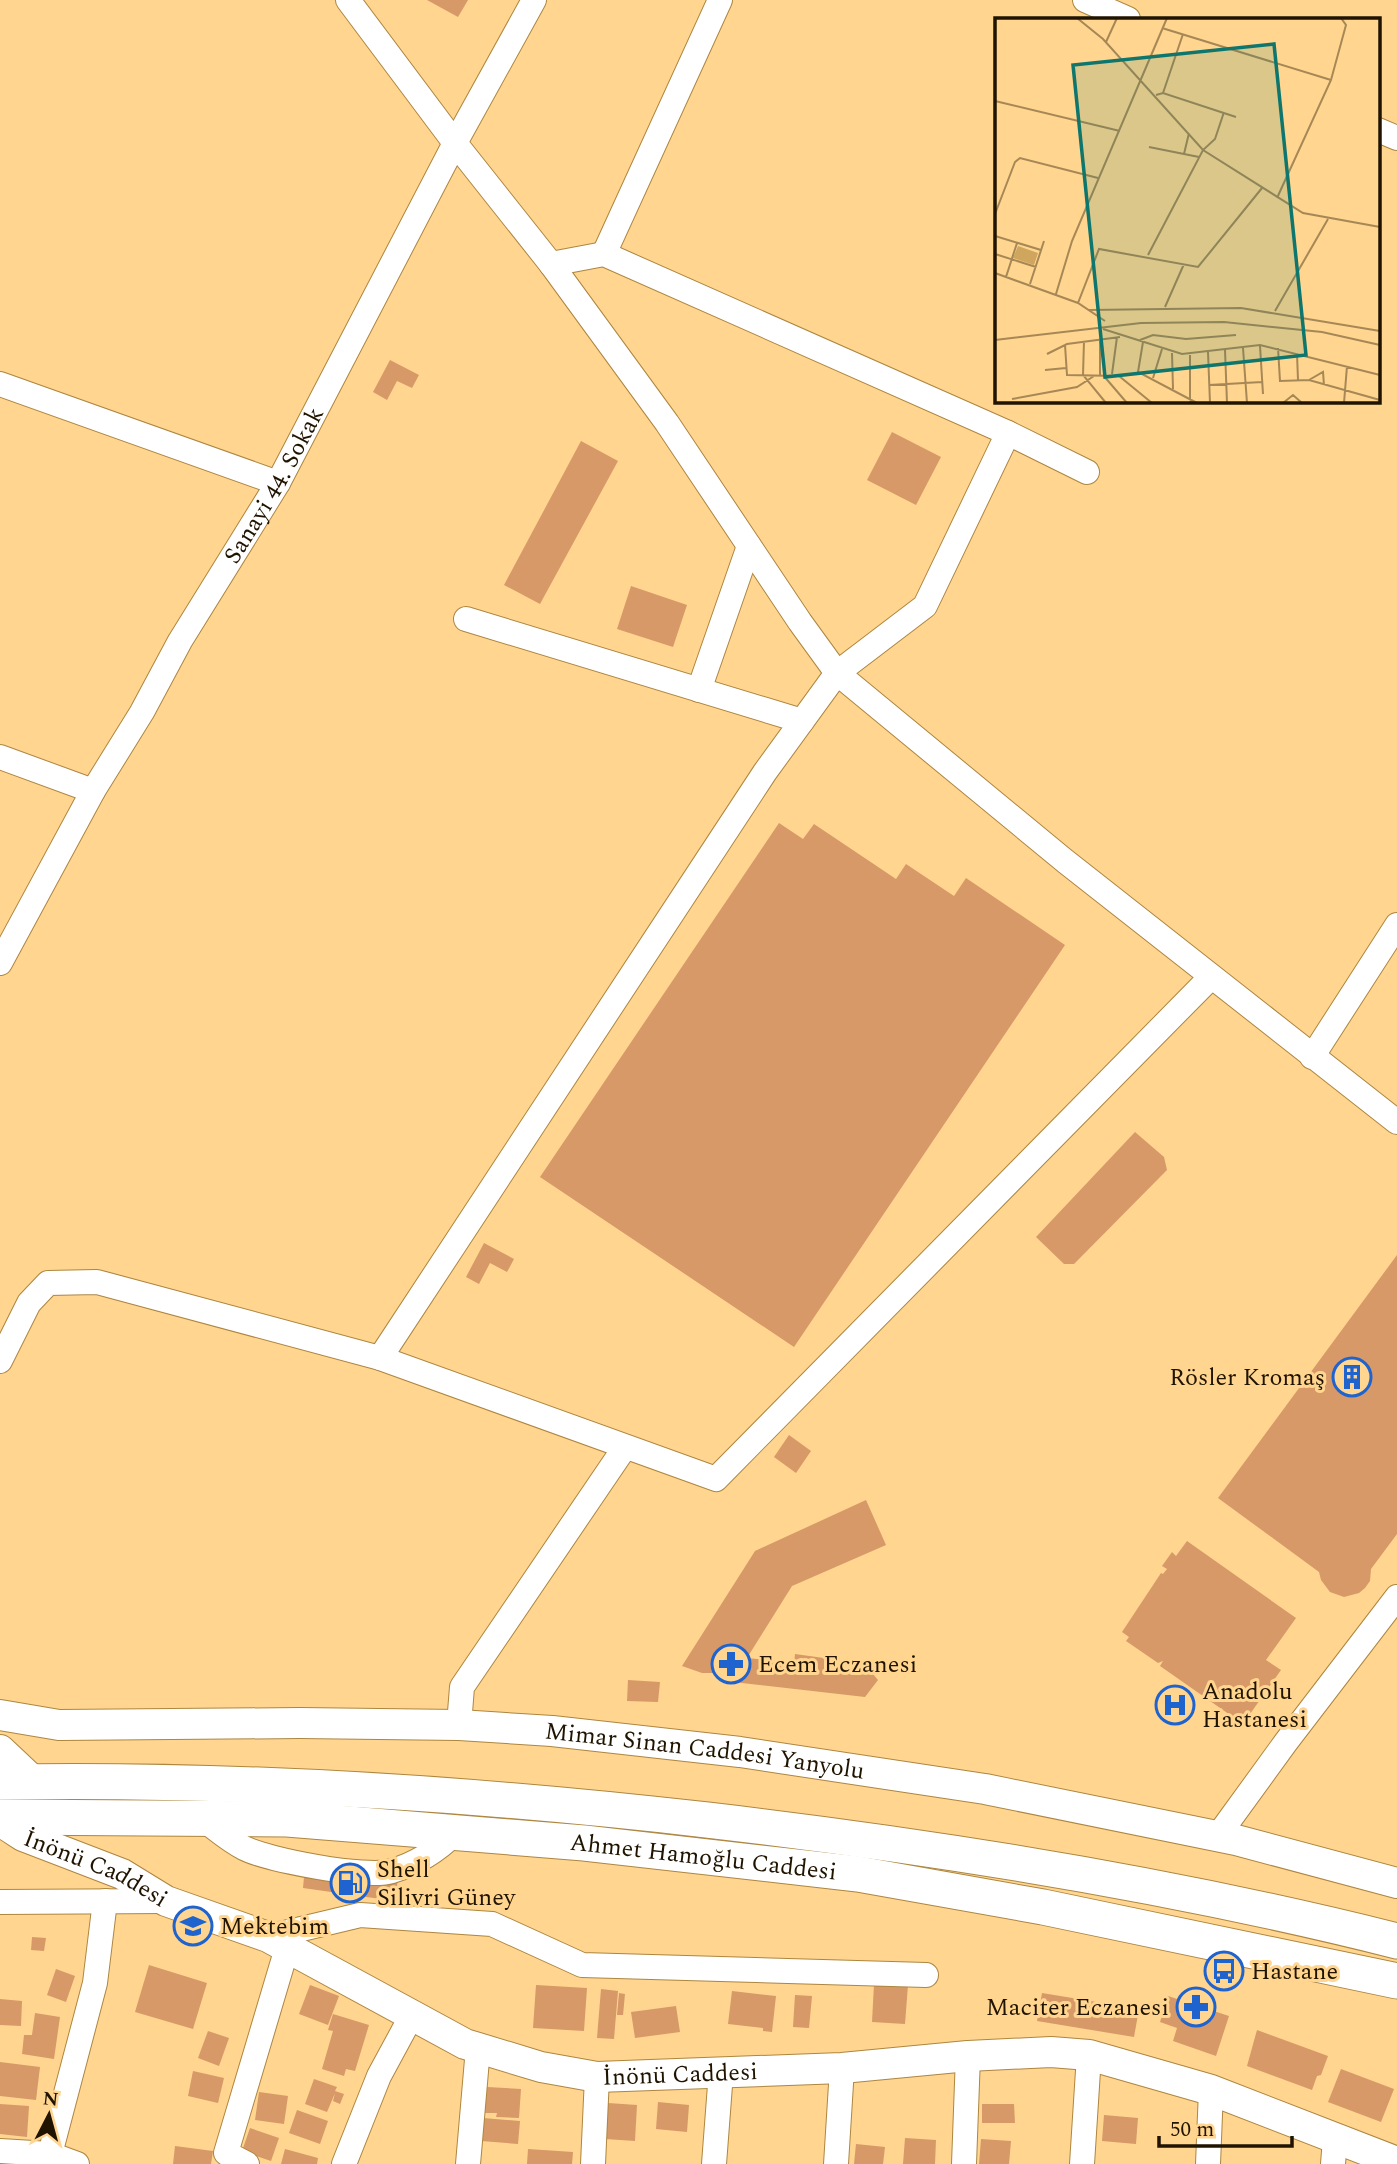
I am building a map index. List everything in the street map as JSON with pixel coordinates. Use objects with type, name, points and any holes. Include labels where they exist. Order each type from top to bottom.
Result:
[{"type":"highway","name":"Ahmet Hamoğlu Caddesi","points":[[0,1782],[178,1782],[374,1789],[563,1804],[858,1838],[1054,1870],[1282,1912],[1397,1941]]},
{"type":"highway","name":"Ahmet Hamoğlu Caddesi","points":[[6,1828],[199,1817],[287,1819],[584,1843],[858,1874],[1043,1907],[1397,1981]]},
{"type":"main road","name":"Mimar Sinan Caddesi Yanyolu","points":[[0,1715],[59,1725],[459,1725],[552,1731],[740,1752],[985,1789],[1217,1837],[1397,1882]]},
{"type":"main road","points":[[0,1750],[34,1782]]},
{"type":"main road","name":"İnönü Caddesi","points":[[6,1828],[122,1874],[166,1901],[277,1942],[465,2045],[541,2067],[597,2077],[842,2068],[968,2056],[1051,2052],[1089,2055],[1211,2090],[1334,2152],[1397,2162]]},
{"type":"street","points":[[348,0],[455,143],[551,264],[667,423],[837,673],[1065,861],[1397,1122]]},
{"type":"street","name":"Sanayi 44. Sokak","points":[[0,963],[93,791],[142,712],[180,641],[278,483],[455,143],[534,0]]},
{"type":"street","points":[[604,254],[720,0]]},
{"type":"street","points":[[1085,0],[1126,18]]},
{"type":"street","points":[[1380,131],[1397,138]]},
{"type":"street","points":[[551,264],[604,254],[1008,433],[1087,472]]},
{"type":"street","points":[[0,384],[278,483]]},
{"type":"street","points":[[380,1358],[765,772],[837,673],[925,606],[1008,433]]},
{"type":"street","points":[[699,690],[749,546]]},
{"type":"street","points":[[466,619],[802,722]]},
{"type":"street","points":[[0,757],[93,791]]},
{"type":"street","points":[[1312,1057],[1397,925]]},
{"type":"street","points":[[0,1361],[29,1303],[48,1283],[97,1282],[380,1358],[716,1479],[1212,977]]},
{"type":"street","points":[[459,1725],[462,1687],[625,1447]]},
{"type":"street","points":[[1217,1837],[1397,1597]]},
{"type":"street","points":[[0,1766],[34,1782]]},
{"type":"street","points":[[199,1817],[244,1848],[279,1860],[372,1874],[391,1872],[420,1859],[443,1845],[456,1832]]},
{"type":"street","points":[[50,2154],[95,1983],[105,1900]]},
{"type":"street","points":[[0,1902],[166,1901]]},
{"type":"street","points":[[247,2164],[226,2154],[277,1942],[360,1915],[492,1924],[582,1965],[926,1975]]},
{"type":"street","points":[[344,2164],[379,2076],[412,2015]]},
{"type":"street","points":[[468,2164],[478,2048]]},
{"type":"street","points":[[1082,2164],[1089,2055]]},
{"type":"street","points":[[964,2164],[968,2056]]},
{"type":"street","points":[[836,2164],[842,2068]]},
{"type":"street","points":[[714,2164],[721,2072]]},
{"type":"street","points":[[593,2164],[597,2077]]},
{"type":"street","points":[[1208,2164],[1211,2090]]},
{"type":"street","points":[[0,2151],[50,2154],[77,2164]]},
{"type":"building","points":[[427,0],[468,0],[458,17]]},
{"type":"building","points":[[390,360],[419,375],[412,388],[397,381],[387,400],[373,392]]},
{"type":"building","points":[[892,432],[941,457],[916,505],[867,480]]},
{"type":"building","points":[[581,441],[618,461],[540,604],[504,585]]},
{"type":"building","points":[[631,586],[687,605],[673,647],[617,629]]},
{"type":"building","points":[[779,823],[803,839],[814,824],[896,879],[906,864],[954,896],[966,878],[1065,945],[794,1347],[540,1177]]},
{"type":"building","points":[[1135,1132],[1164,1157],[1167,1170],[1074,1264],[1064,1264],[1036,1237]]},
{"type":"building","points":[[484,1243],[514,1259],[507,1272],[490,1263],[479,1284],[466,1277]]},
{"type":"building","name":"Rösler Kromaş","points":[[1397,1255],[1397,1534],[1371,1569],[1370,1581],[1365,1588],[1359,1593],[1344,1597],[1330,1592],[1321,1580],[1319,1572],[1218,1498]]},
{"type":"building","points":[[789,1435],[811,1451],[796,1473],[774,1457]]},
{"type":"building","points":[[866,1500],[886,1545],[792,1586],[747,1658],[794,1663],[795,1654],[831,1659],[830,1668],[872,1673],[878,1680],[865,1697],[733,1682],[719,1673],[702,1673],[682,1666],[755,1551]]},
{"type":"building","points":[[1187,1541],[1296,1618],[1266,1660],[1281,1670],[1243,1724],[1160,1666],[1163,1661],[1158,1663],[1126,1641],[1129,1637],[1122,1632],[1161,1573],[1167,1569],[1162,1566],[1172,1552],[1176,1556]]},
{"type":"building","points":[[628,1680],[660,1682],[658,1702],[627,1701]]},
{"type":"building","points":[[305,1866],[398,1879],[395,1901],[303,1888]]},
{"type":"building","points":[[32,1937],[46,1938],[44,1951],[31,1950]]},
{"type":"building","points":[[149,1965],[207,1983],[193,2029],[135,2012]]},
{"type":"building","points":[[56,1969],[75,1976],[66,2002],[47,1995]]},
{"type":"building","points":[[874,1984],[908,1985],[905,2024],[872,2022]]},
{"type":"building","points":[[310,1985],[339,1996],[328,2025],[299,2014]]},
{"type":"building","points":[[536,1985],[587,1988],[584,2031],[533,2028]]},
{"type":"building","points":[[601,1989],[618,1991],[614,2039],[597,2038]]},
{"type":"building","points":[[732,1991],[776,1996],[772,2032],[763,2031],[763,2028],[728,2024]]},
{"type":"building","points":[[619,1993],[625,1994],[623,2015],[617,2015]]},
{"type":"building","points":[[1042,1993],[1139,2009],[1134,2037],[1037,2021]]},
{"type":"building","points":[[795,1995],[812,1996],[809,2028],[793,2027]]},
{"type":"building","points":[[1168,1996],[1229,2016],[1216,2056],[1173,2041],[1177,2028],[1160,2022]]},
{"type":"building","points":[[0,1999],[22,2001],[21,2026],[0,2025]]},
{"type":"building","points":[[676,2006],[680,2032],[635,2038],[631,2012]]},
{"type":"building","points":[[35,2013],[60,2017],[54,2059],[22,2054],[24,2035],[32,2035]]},
{"type":"building","points":[[333,2014],[369,2025],[355,2071],[346,2069],[344,2076],[322,2069],[333,2031],[328,2030]]},
{"type":"building","points":[[1257,2030],[1328,2056],[1312,2090],[1247,2066]]},
{"type":"building","points":[[208,2031],[229,2038],[219,2066],[198,2058]]},
{"type":"building","points":[[0,2062],[40,2067],[36,2100],[0,2096]]},
{"type":"building","points":[[1341,2069],[1394,2089],[1381,2122],[1328,2102]]},
{"type":"building","points":[[193,2071],[224,2078],[218,2103],[188,2096]]},
{"type":"building","points":[[314,2079],[337,2087],[335,2091],[344,2094],[340,2104],[333,2101],[335,2093],[327,2112],[305,2104]]},
{"type":"building","points":[[487,2087],[521,2089],[519,2118],[496,2117],[497,2113],[485,2113]]},
{"type":"building","points":[[259,2092],[288,2096],[284,2124],[255,2120]]},
{"type":"building","points":[[658,2102],[689,2105],[687,2132],[656,2129]]},
{"type":"building","points":[[608,2103],[637,2105],[635,2141],[605,2139]]},
{"type":"building","points":[[0,2104],[29,2106],[27,2137],[0,2134]]},
{"type":"building","points":[[982,2104],[1014,2104],[1015,2123],[982,2123]]},
{"type":"building","points":[[297,2110],[328,2121],[320,2144],[289,2133]]},
{"type":"building","points":[[1104,2115],[1138,2118],[1136,2144],[1102,2141]]},
{"type":"building","points":[[483,2118],[520,2121],[518,2144],[481,2141]]},
{"type":"building","points":[[250,2128],[279,2138],[271,2161],[242,2151]]},
{"type":"building","points":[[905,2138],[936,2140],[935,2164],[903,2164]]},
{"type":"building","points":[[981,2139],[1011,2141],[1009,2164],[979,2164]]},
{"type":"building","points":[[856,2144],[885,2147],[883,2164],[854,2164]]},
{"type":"building","points":[[175,2146],[213,2151],[211,2164],[173,2164]]},
{"type":"building","points":[[285,2149],[318,2158],[317,2164],[281,2164]]},
{"type":"building","points":[[528,2149],[573,2152],[572,2164],[527,2164]]},
{"type":"place","name":"Rösler Kromaş","points":[[1352,1377]]},
{"type":"place","name":"Ecem Eczanesi","points":[[731,1664]]},
{"type":"place","name":"Anadolu Hastanesi","points":[[1175,1705]]},
{"type":"place","name":"Shell Silivri Güney","points":[[350,1883]]},
{"type":"place","name":"Mektebim","points":[[193,1926]]},
{"type":"place","name":"Hastane","points":[[1224,1971]]},
{"type":"place","name":"Maciter Eczanesi","points":[[1196,2007]]}]
